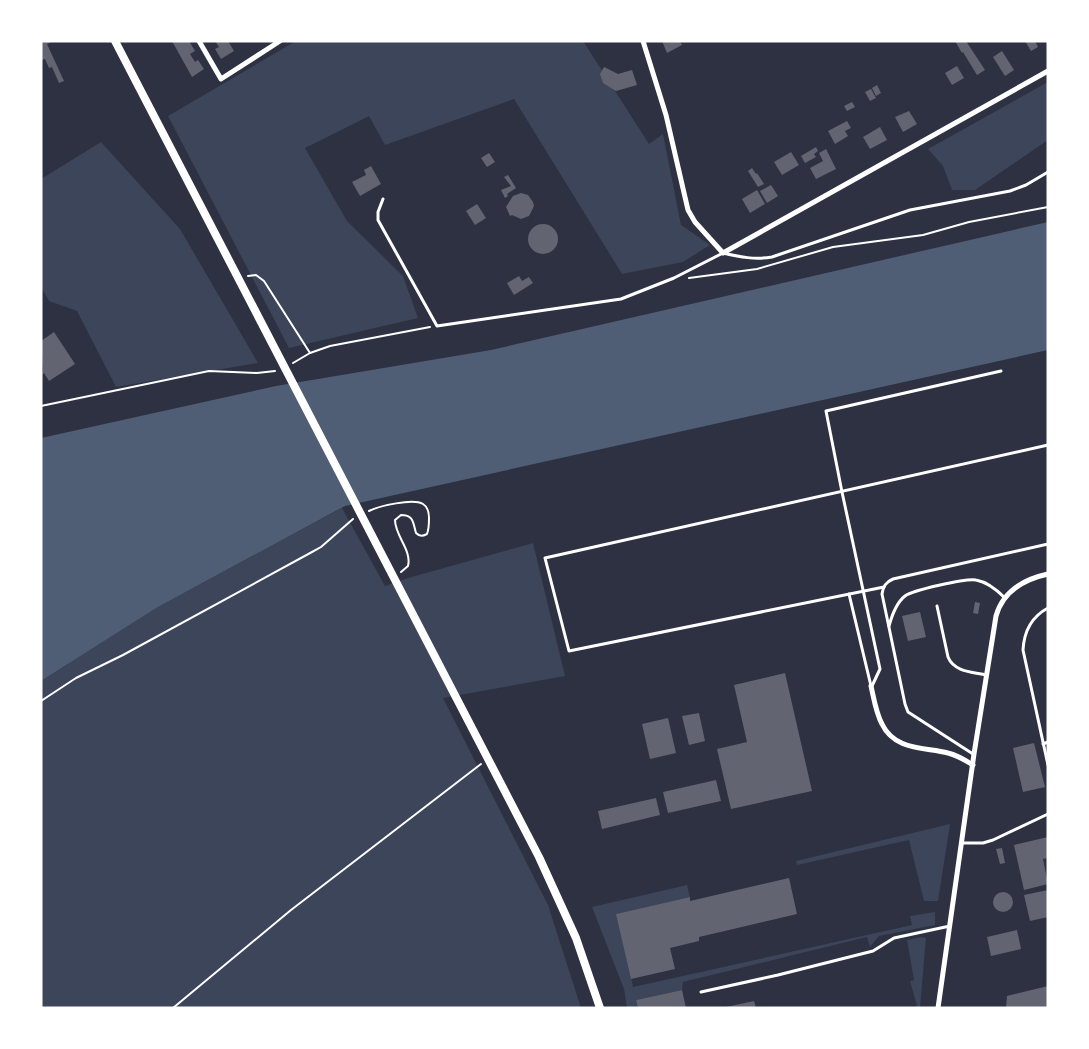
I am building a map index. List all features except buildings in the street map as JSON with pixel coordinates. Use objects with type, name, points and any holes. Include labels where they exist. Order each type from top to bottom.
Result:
[{"type":"street","points":[[115,41],[543,863],[583,954],[600,1008]]},
{"type":"street","points":[[199,41],[221,79],[280,41]]},
{"type":"street","points":[[643,41],[666,115],[688,210],[695,222],[723,253],[1048,71]]},
{"type":"street","points":[[938,1008],[972,765],[996,616],[1005,598],[1021,583],[1048,574]]},
{"type":"street","points":[[871,686],[881,723],[886,731],[897,740],[915,748],[949,753],[972,765]]},
{"type":"lane","points":[[383,199],[378,212],[378,220],[437,326],[621,298],[674,278],[723,253],[744,258],[772,257],[910,210],[1010,192],[1048,172]]},
{"type":"lane","points":[[871,686],[880,669],[826,410],[1001,372]]},
{"type":"lane","points":[[884,587],[569,651],[546,558],[1048,445]]},
{"type":"lane","points":[[974,754],[908,712],[904,704],[882,594],[884,587],[886,583],[893,579],[1048,544]]},
{"type":"lane","points":[[889,629],[896,606],[904,597],[914,592],[973,579],[987,583],[1005,598]]},
{"type":"lane","points":[[849,594],[871,686]]},
{"type":"lane","points":[[937,606],[951,664],[963,670],[986,675]]},
{"type":"lane","points":[[1048,608],[1032,622],[1026,632],[1023,650],[1048,765]]},
{"type":"lane","points":[[1043,744],[1048,742]]},
{"type":"lane","points":[[962,843],[993,840],[1048,814]]},
{"type":"lane","points":[[701,992],[873,951],[894,938],[950,926]]},
{"type":"path","points":[[674,278],[694,279],[757,269],[833,247],[914,237],[969,222],[1048,207]]},
{"type":"path","points":[[252,284],[248,276],[256,275],[264,281],[310,353]]},
{"type":"path","points":[[290,365],[310,353],[336,345],[437,326]]},
{"type":"path","points":[[41,406],[209,371],[257,373],[280,369]]},
{"type":"path","points":[[362,514],[387,504],[417,502],[426,507],[429,513],[429,528],[425,535],[420,536],[416,533],[413,520],[409,516],[402,515],[395,520],[409,559],[406,569],[399,572]]},
{"type":"path","points":[[41,701],[76,678],[123,655],[312,552],[354,518]]},
{"type":"path","points":[[174,1008],[290,910],[488,759]]},
{"type":"shaded area","points":[[296,41],[583,41],[649,144],[663,134],[681,225],[710,245],[683,262],[622,274],[514,99],[385,145],[369,116],[305,148],[347,221],[403,276],[418,318],[289,348],[168,116]]},
{"type":"shaded area","points":[[1048,82],[1048,140],[975,190],[952,190],[943,166],[928,149]]},
{"type":"shaded area","points":[[101,142],[180,229],[258,363],[116,387],[77,311],[49,301],[41,287],[41,179]]},
{"type":"shaded area","points":[[1048,222],[1048,350],[345,506],[158,607],[41,681],[41,438],[276,386],[491,350]]},
{"type":"shaded area","points":[[342,508],[385,586],[533,543],[565,676],[443,698],[548,905],[581,1008],[41,1008],[41,681],[158,607]]},
{"type":"shaded area","points":[[950,824],[938,901],[924,901],[909,840],[797,865],[796,861]]},
{"type":"shaded area","points":[[687,885],[690,897],[617,914],[633,987],[912,925],[910,916],[935,912],[935,925],[879,936],[870,947],[867,937],[683,982],[682,990],[636,1000],[638,1008],[627,1008],[624,989],[592,907]]},
{"type":"shaded area","points":[[921,937],[926,938],[920,1008],[911,1008],[917,1006],[910,981],[914,980],[907,940]]}]
